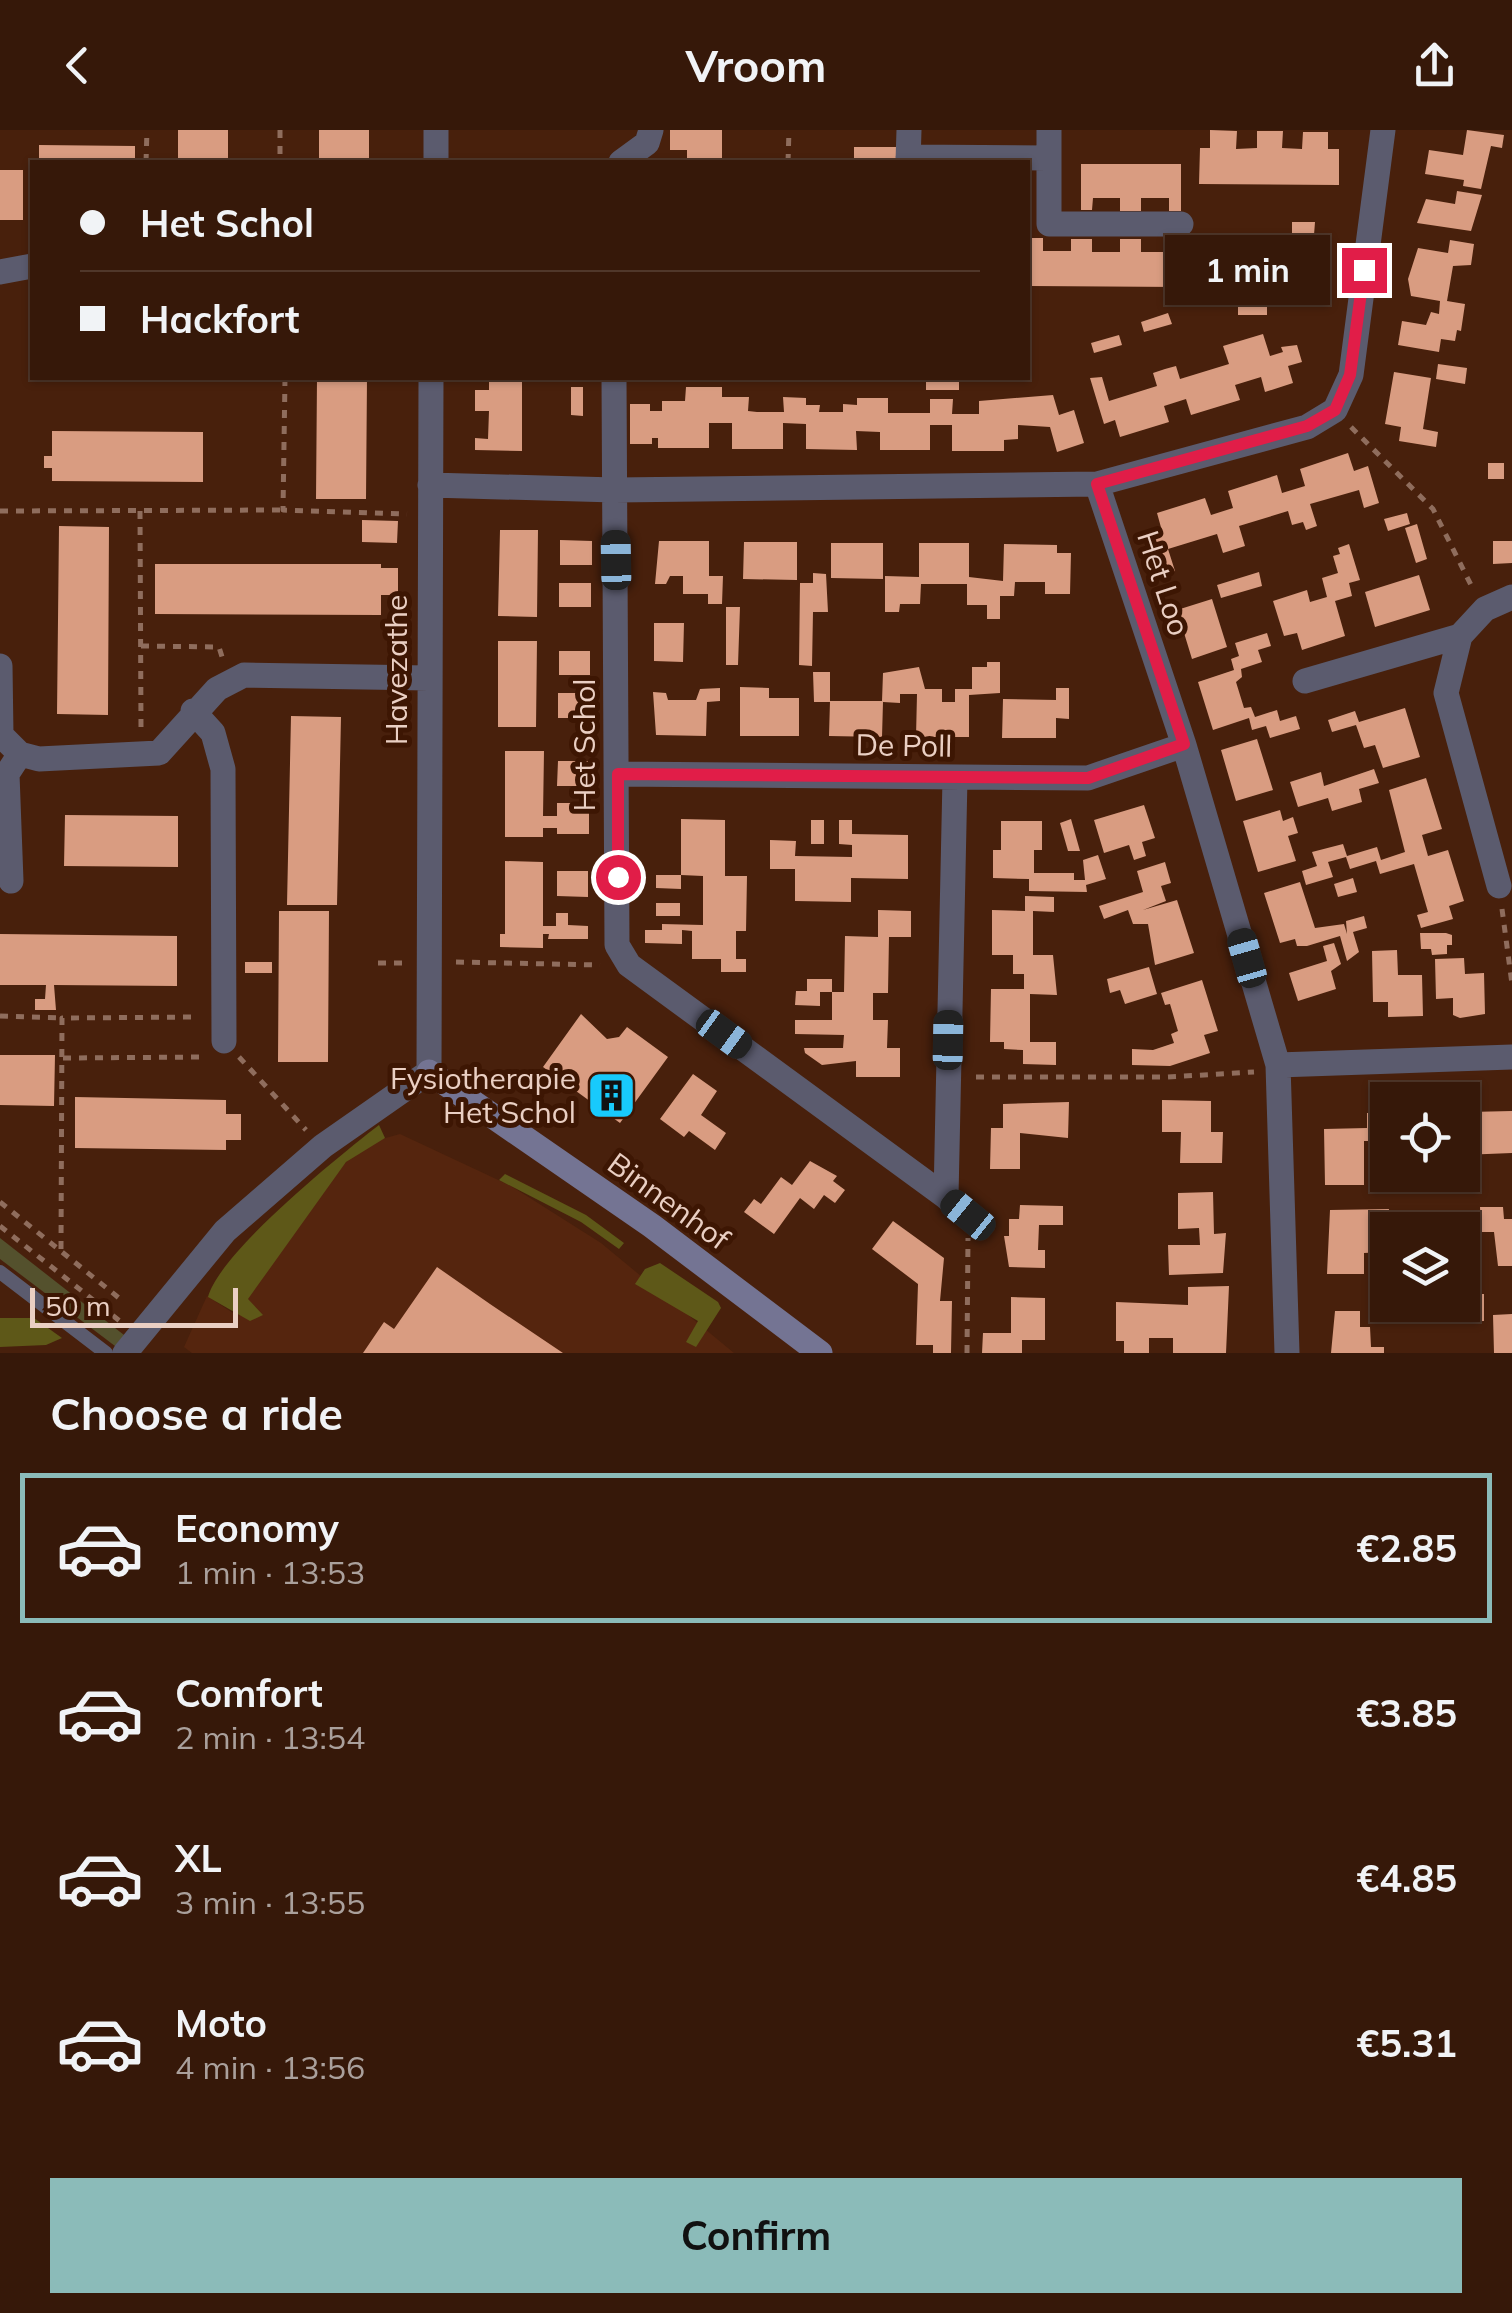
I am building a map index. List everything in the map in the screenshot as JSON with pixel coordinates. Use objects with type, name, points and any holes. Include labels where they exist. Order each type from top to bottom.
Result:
[{"type":"street","points":[[436,130],[436,160]]},
{"type":"street","points":[[624,160],[647,143],[651,130]]},
{"type":"street","points":[[908,130],[908,160],[1048,158]]},
{"type":"street","points":[[1049,130],[1038,224],[1182,224]]},
{"type":"street","points":[[430,485],[615,490],[1097,484],[1307,426],[1335,410],[1350,375],[1383,130]]},
{"type":"street","points":[[0,272],[30,266]]},
{"type":"street","name":"Havezathe","points":[[429,1072],[431,380]]},
{"type":"street","name":"Het Schol","points":[[614,380],[617,946],[626,960]]},
{"type":"street","name":"Het Loo","points":[[1097,484],[1184,744],[1278,1066],[1287,1353]]},
{"type":"street","points":[[1499,886],[1446,693],[1460,636],[1485,609],[1512,597]]},
{"type":"street","points":[[1305,681],[1460,636]]},
{"type":"street","points":[[0,666],[1,735],[20,754],[39,759],[159,753],[194,711],[229,682],[244,675],[428,678]]},
{"type":"street","points":[[194,711],[213,733],[223,769],[222,1038]]},
{"type":"street","name":"De Poll","points":[[618,774],[1088,778],[1184,744]]},
{"type":"street","points":[[11,881],[7,774],[20,754]]},
{"type":"street","points":[[946,1197],[955,778]]},
{"type":"street","points":[[626,960],[968,1215]]},
{"type":"street","points":[[1278,1066],[1512,1057]]},
{"type":"street","points":[[131,1346],[226,1231],[323,1146],[429,1072]]},
{"type":"street","name":"Binnenhof","points":[[429,1072],[652,1226],[820,1353]]},
{"type":"lane","points":[[0,1272],[106,1353]]},
{"type":"path","points":[[146,160],[147,130]]},
{"type":"path","points":[[280,130],[280,160]]},
{"type":"path","points":[[788,160],[789,130]]},
{"type":"path","points":[[283,510],[284,380]]},
{"type":"path","points":[[1335,410],[1434,509],[1485,609]]},
{"type":"path","points":[[0,511],[430,514]]},
{"type":"path","points":[[140,511],[141,754]]},
{"type":"path","points":[[140,646],[219,647],[229,682]]},
{"type":"path","points":[[1499,886],[1512,984]]},
{"type":"path","points":[[378,964],[606,966],[626,960]]},
{"type":"path","points":[[0,1016],[62,1018],[222,1038],[323,1146]]},
{"type":"path","points":[[61,1249],[62,1018]]},
{"type":"path","points":[[64,1058],[222,1038]]},
{"type":"path","points":[[948,1077],[1168,1077],[1244,1074],[1278,1066]]},
{"type":"path","points":[[0,1202],[119,1298]]},
{"type":"path","points":[[967,1353],[968,1215]]},
{"type":"path","points":[[0,1226],[131,1346]]},
{"type":"shaded area","points":[[379,1125],[385,1138],[346,1162],[248,1299],[263,1315],[250,1321],[208,1297],[217,1278],[257,1231]]},
{"type":"shaded area","points":[[400,1134],[511,1186],[601,1243],[734,1353],[192,1353],[184,1347],[207,1296],[236,1315],[326,1183],[364,1144]]},
{"type":"shaded area","points":[[505,1174],[586,1215],[624,1243],[619,1249],[581,1222],[499,1180]]},
{"type":"shaded area","points":[[0,1238],[124,1335],[115,1346],[0,1259]]},
{"type":"shaded area","points":[[660,1263],[718,1302],[721,1308],[696,1347],[686,1342],[698,1321],[635,1284],[645,1269]]},
{"type":"shaded area","points":[[0,1318],[34,1318],[62,1338],[46,1345],[0,1347]]},
{"type":"building","points":[[178,130],[228,130],[228,160],[178,160]]},
{"type":"building","points":[[319,130],[369,130],[369,160],[319,160]]},
{"type":"building","points":[[670,130],[722,130],[722,160],[687,160],[687,150],[670,150]]},
{"type":"building","points":[[1210,130],[1237,131],[1236,149],[1257,148],[1257,131],[1283,131],[1282,148],[1302,149],[1303,132],[1328,132],[1328,149],[1339,149],[1339,185],[1199,184],[1200,148],[1210,148]]},
{"type":"building","points":[[1467,130],[1504,135],[1502,148],[1491,146],[1481,189],[1463,186],[1464,180],[1425,174],[1429,150],[1463,155]]},
{"type":"building","points":[[39,145],[135,146],[135,160],[39,160]]},
{"type":"building","points":[[854,147],[901,147],[900,159],[854,160]]},
{"type":"building","points":[[1081,164],[1181,164],[1181,211],[1169,211],[1169,198],[1141,198],[1141,211],[1120,211],[1120,198],[1093,198],[1092,210],[1081,210]]},
{"type":"building","points":[[0,170],[23,170],[23,220],[0,220]]},
{"type":"building","points":[[1457,191],[1482,195],[1471,231],[1417,223],[1426,199],[1455,204]]},
{"type":"building","points":[[1292,222],[1315,222],[1314,235],[1292,235]]},
{"type":"building","points":[[1031,238],[1043,238],[1043,251],[1071,251],[1071,239],[1092,239],[1092,252],[1120,252],[1120,239],[1141,239],[1141,252],[1168,252],[1168,240],[1180,240],[1180,287],[1031,286]]},
{"type":"building","points":[[1450,240],[1474,244],[1471,265],[1453,266],[1447,301],[1465,304],[1461,331],[1457,330],[1455,341],[1441,339],[1439,352],[1398,345],[1402,321],[1426,325],[1431,312],[1439,314],[1440,301],[1411,296],[1408,279],[1418,248],[1448,253]]},
{"type":"building","points":[[1238,241],[1267,242],[1267,254],[1238,254]]},
{"type":"building","points":[[1267,252],[1318,252],[1318,303],[1279,303],[1280,266],[1270,267]]},
{"type":"building","points":[[1238,301],[1267,302],[1267,315],[1238,315]]},
{"type":"building","points":[[1168,313],[1172,324],[1144,332],[1141,322]]},
{"type":"building","points":[[1263,334],[1270,356],[1283,352],[1281,347],[1297,345],[1302,362],[1288,366],[1293,383],[1265,392],[1261,377],[1235,385],[1240,400],[1191,415],[1186,399],[1164,406],[1169,422],[1120,437],[1115,420],[1104,424],[1090,378],[1102,377],[1109,401],[1157,386],[1153,373],[1165,369],[1176,366],[1180,379],[1229,364],[1223,346]]},
{"type":"building","points":[[1119,335],[1122,345],[1094,353],[1091,343]]},
{"type":"building","points":[[1438,364],[1467,368],[1465,384],[1436,379]]},
{"type":"building","points":[[1394,372],[1431,378],[1423,429],[1438,432],[1436,447],[1399,441],[1401,427],[1385,424]]},
{"type":"building","points":[[317,380],[367,380],[366,499],[316,499]]},
{"type":"building","points":[[489,380],[522,380],[522,451],[475,450],[475,438],[488,439],[489,411],[475,411],[475,390],[489,390]]},
{"type":"building","points":[[926,380],[959,380],[959,390],[926,390]]},
{"type":"building","points":[[571,387],[583,387],[583,416],[571,415]]},
{"type":"building","points":[[686,387],[722,387],[722,397],[749,397],[748,411],[757,412],[784,412],[783,397],[806,398],[806,405],[820,405],[819,412],[843,412],[843,404],[857,405],[857,398],[888,398],[888,413],[930,413],[930,399],[953,399],[952,414],[979,414],[979,401],[1053,395],[1059,415],[1074,410],[1084,443],[1057,452],[1050,427],[1018,425],[1018,439],[1004,440],[1004,451],[952,451],[952,425],[930,425],[930,450],[880,450],[880,432],[856,431],[857,450],[806,449],[806,424],[783,423],[783,449],[732,449],[732,423],[709,423],[709,448],[658,448],[658,438],[652,438],[652,444],[630,444],[630,404],[650,404],[650,411],[662,411],[662,401],[685,401]]},
{"type":"building","points":[[52,431],[203,432],[203,482],[52,481],[52,468],[44,468],[44,456],[52,456]]},
{"type":"building","points":[[1348,453],[1354,471],[1368,466],[1379,503],[1364,508],[1359,490],[1310,504],[1317,526],[1306,530],[1303,522],[1292,525],[1288,511],[1239,526],[1245,546],[1223,553],[1217,534],[1168,549],[1175,571],[1164,575],[1151,534],[1162,531],[1157,513],[1205,498],[1211,515],[1233,508],[1228,491],[1277,475],[1282,493],[1305,486],[1300,469]]},
{"type":"building","points":[[1488,463],[1504,463],[1504,479],[1488,479]]},
{"type":"building","points":[[1407,513],[1410,524],[1388,531],[1384,519]]},
{"type":"building","points":[[362,520],[398,521],[397,543],[362,542]]},
{"type":"building","points":[[1417,524],[1427,559],[1416,563],[1405,528]]},
{"type":"building","points":[[59,526],[109,527],[108,715],[57,714]]},
{"type":"building","points":[[500,530],[538,530],[537,617],[498,616]]},
{"type":"building","points":[[560,540],[592,541],[592,565],[560,565]]},
{"type":"building","points":[[659,541],[709,541],[709,576],[723,576],[722,604],[708,604],[708,594],[683,594],[683,576],[670,576],[666,584],[655,584]]},
{"type":"building","points":[[1493,541],[1512,541],[1512,563],[1493,564]]},
{"type":"building","points":[[744,542],[797,542],[797,580],[743,579]]},
{"type":"building","points":[[831,543],[883,543],[883,579],[831,578]]},
{"type":"building","points":[[919,543],[969,543],[969,577],[1003,581],[1004,544],[1057,545],[1057,553],[1071,553],[1070,594],[1045,594],[1045,582],[1015,582],[1014,596],[1000,596],[1000,619],[987,619],[987,605],[967,605],[967,584],[921,584],[920,604],[900,604],[899,612],[885,612],[885,576],[919,577]]},
{"type":"building","points":[[1349,544],[1360,580],[1349,583],[1352,596],[1335,601],[1345,636],[1302,650],[1297,633],[1284,636],[1273,601],[1307,590],[1310,602],[1327,597],[1322,578],[1338,573],[1333,556],[1340,554],[1338,548]]},
{"type":"building","points":[[155,564],[381,564],[381,568],[398,568],[398,595],[381,595],[381,615],[155,614]]},
{"type":"building","points":[[1259,572],[1262,586],[1221,598],[1217,585]]},
{"type":"building","points":[[813,573],[826,574],[828,612],[813,612],[812,666],[799,665],[800,583],[813,583]]},
{"type":"building","points":[[1419,575],[1430,610],[1375,627],[1365,592]]},
{"type":"building","points":[[559,583],[591,583],[591,607],[559,607]]},
{"type":"building","points":[[1212,599],[1227,647],[1192,659],[1177,610]]},
{"type":"building","points":[[726,607],[740,607],[738,665],[726,665]]},
{"type":"building","points":[[654,623],[684,623],[683,662],[654,661]]},
{"type":"building","points":[[1267,633],[1271,646],[1258,650],[1262,662],[1241,669],[1242,677],[1236,682],[1244,708],[1251,707],[1255,717],[1277,710],[1280,721],[1296,716],[1300,729],[1270,738],[1266,726],[1252,730],[1249,718],[1213,730],[1198,682],[1234,670],[1231,659],[1239,656],[1235,643]]},
{"type":"building","points":[[498,641],[537,641],[536,727],[498,727]]},
{"type":"building","points":[[559,651],[590,651],[590,675],[559,675]]},
{"type":"building","points":[[987,662],[1000,662],[1000,693],[969,695],[969,737],[916,737],[917,694],[900,694],[900,703],[883,702],[882,737],[829,736],[830,701],[882,701],[883,673],[919,667],[925,689],[942,689],[942,702],[955,702],[955,689],[972,689],[972,667],[987,667]]},
{"type":"building","points":[[813,672],[830,672],[830,702],[814,702]]},
{"type":"building","points":[[740,687],[769,688],[769,698],[799,698],[799,736],[740,736]]},
{"type":"building","points":[[720,688],[720,701],[707,702],[706,736],[656,735],[653,692],[666,693],[668,700],[696,700],[700,689]]},
{"type":"building","points":[[1056,688],[1069,688],[1069,719],[1056,718],[1056,738],[1002,738],[1003,699],[1056,700]]},
{"type":"building","points":[[558,693],[590,693],[590,718],[558,718]]},
{"type":"building","points":[[1405,708],[1420,757],[1383,768],[1375,745],[1364,748],[1356,725],[1332,732],[1328,720],[1355,711],[1359,722]]},
{"type":"building","points":[[291,716],[341,717],[337,905],[287,905]]},
{"type":"building","points":[[1257,739],[1273,790],[1236,801],[1221,750]]},
{"type":"building","points":[[505,751],[544,751],[543,816],[557,816],[557,803],[589,803],[589,834],[557,834],[557,828],[543,828],[543,837],[505,837]]},
{"type":"building","points":[[558,761],[590,761],[589,786],[557,786]]},
{"type":"building","points":[[1374,769],[1379,783],[1359,789],[1362,802],[1332,811],[1328,798],[1298,807],[1290,782],[1321,772],[1324,786]]},
{"type":"building","points":[[1426,778],[1442,829],[1422,835],[1428,856],[1448,850],[1464,901],[1449,906],[1453,919],[1421,928],[1417,915],[1428,912],[1414,864],[1380,874],[1376,861],[1350,869],[1346,857],[1328,862],[1333,877],[1306,885],[1302,871],[1317,866],[1312,852],[1343,844],[1347,856],[1377,847],[1381,860],[1405,852],[1389,790]]},
{"type":"building","points":[[1144,805],[1155,838],[1142,842],[1146,856],[1134,860],[1129,845],[1104,853],[1094,820]]},
{"type":"building","points":[[1280,810],[1283,821],[1293,817],[1298,833],[1288,836],[1296,861],[1258,872],[1243,821]]},
{"type":"building","points":[[65,815],[178,816],[178,867],[64,866]]},
{"type":"building","points":[[681,819],[725,820],[725,876],[747,876],[746,931],[736,931],[736,959],[746,959],[746,972],[721,972],[721,959],[692,959],[692,931],[682,930],[682,944],[645,943],[645,930],[662,930],[662,924],[703,925],[703,876],[681,875]]},
{"type":"building","points":[[1071,819],[1080,851],[1068,851],[1060,823]]},
{"type":"building","points":[[811,820],[824,820],[824,844],[811,844]]},
{"type":"building","points":[[839,820],[852,820],[852,834],[908,835],[908,879],[851,878],[851,902],[795,901],[795,869],[770,869],[770,840],[796,841],[795,856],[852,857],[852,845],[839,844]]},
{"type":"building","points":[[1001,821],[1042,821],[1042,850],[1034,850],[1034,873],[1074,873],[1074,880],[1085,880],[1083,860],[1098,855],[1106,879],[1086,885],[1087,892],[1029,891],[1029,879],[993,878],[993,850],[1001,850]]},
{"type":"building","points":[[505,861],[543,862],[543,926],[556,926],[556,913],[568,913],[568,925],[588,926],[588,939],[548,939],[549,934],[543,934],[543,948],[500,947],[500,934],[505,934]]},
{"type":"building","points":[[1165,862],[1171,883],[1161,886],[1166,901],[1143,910],[1177,900],[1194,953],[1155,965],[1148,924],[1133,924],[1128,910],[1104,919],[1099,906],[1143,892],[1137,871]]},
{"type":"building","points":[[557,871],[588,871],[588,897],[557,896]]},
{"type":"building","points":[[656,875],[681,875],[681,889],[656,888]]},
{"type":"building","points":[[1353,878],[1357,892],[1338,897],[1334,884]]},
{"type":"building","points":[[1300,882],[1315,928],[1344,924],[1347,934],[1346,921],[1364,916],[1367,928],[1353,932],[1359,952],[1347,961],[1340,936],[1307,946],[1297,946],[1295,939],[1280,943],[1264,893]]},
{"type":"building","points":[[1025,896],[1054,897],[1054,912],[1033,911],[1033,955],[1053,955],[1057,995],[1030,994],[1030,1042],[1056,1042],[1056,1065],[1023,1064],[1023,1050],[1004,1049],[1004,1042],[990,1042],[991,989],[1024,989],[1024,974],[1013,974],[1013,955],[992,955],[992,910],[1025,911]]},
{"type":"building","points":[[656,903],[680,903],[680,916],[656,916]]},
{"type":"building","points":[[878,910],[911,911],[911,937],[889,937],[888,993],[873,993],[873,1020],[888,1020],[887,1048],[900,1048],[900,1077],[856,1077],[856,1061],[822,1065],[805,1053],[804,1048],[843,1048],[844,1035],[795,1034],[795,1020],[832,1020],[832,992],[844,992],[845,936],[878,937]]},
{"type":"building","points":[[279,911],[329,911],[328,1062],[278,1062]]},
{"type":"building","points":[[1420,933],[1452,935],[1447,954],[1432,955],[1431,949],[1421,949]]},
{"type":"building","points":[[0,934],[177,936],[177,986],[54,985],[56,1010],[35,1010],[35,999],[45,999],[46,985],[0,985]]},
{"type":"building","points":[[1334,943],[1341,964],[1331,971],[1336,989],[1298,1001],[1289,973],[1327,961],[1323,946]]},
{"type":"building","points":[[1397,950],[1398,975],[1422,975],[1423,1016],[1388,1017],[1388,1002],[1373,1002],[1372,951]]},
{"type":"building","points":[[1464,958],[1465,974],[1484,973],[1485,1014],[1460,1018],[1453,1015],[1453,998],[1436,999],[1435,959]]},
{"type":"building","points":[[245,962],[272,962],[272,973],[245,973]]},
{"type":"building","points":[[1149,967],[1157,994],[1125,1004],[1120,990],[1110,993],[1107,979]]},
{"type":"building","points":[[807,979],[832,979],[832,992],[820,992],[820,1006],[795,1005],[796,991],[807,991]]},
{"type":"building","points":[[1202,980],[1218,1031],[1204,1035],[1210,1053],[1170,1066],[1132,1065],[1132,1049],[1153,1050],[1174,1043],[1171,1034],[1178,1031],[1170,1004],[1165,1005],[1161,993]]},
{"type":"building","name":"Fysiotherapie Het Schol","points":[[581,1014],[607,1039],[619,1037],[627,1027],[668,1057],[620,1123],[543,1067]]},
{"type":"building","points":[[0,1055],[55,1055],[54,1106],[0,1105]]},
{"type":"building","points":[[693,1074],[717,1091],[701,1115],[726,1133],[715,1150],[689,1131],[684,1137],[660,1119]]},
{"type":"building","points":[[75,1097],[226,1100],[226,1114],[241,1114],[241,1140],[226,1140],[226,1150],[75,1148]]},
{"type":"building","points":[[1162,1100],[1211,1101],[1211,1132],[1223,1132],[1222,1163],[1180,1163],[1181,1132],[1162,1132]]},
{"type":"building","points":[[1069,1102],[1068,1138],[1020,1133],[1020,1169],[990,1169],[991,1128],[1003,1128],[1003,1104]]},
{"type":"building","points":[[1512,1111],[1512,1153],[1480,1154],[1480,1112]]},
{"type":"building","points":[[1370,1113],[1370,1141],[1364,1141],[1364,1185],[1325,1185],[1324,1129],[1367,1128]]},
{"type":"building","points":[[810,1161],[837,1176],[833,1181],[845,1190],[835,1203],[824,1195],[814,1209],[800,1198],[774,1234],[744,1212],[754,1199],[761,1204],[781,1177],[792,1185]]},
{"type":"building","points":[[1213,1192],[1214,1234],[1226,1233],[1223,1273],[1169,1275],[1168,1245],[1200,1245],[1199,1228],[1178,1229],[1178,1193]]},
{"type":"building","points":[[1020,1205],[1063,1206],[1063,1225],[1039,1225],[1038,1250],[1045,1250],[1045,1268],[1009,1267],[1004,1236],[1009,1236],[1009,1219],[1019,1219]]},
{"type":"building","points":[[1480,1207],[1503,1207],[1504,1219],[1512,1219],[1512,1266],[1498,1266],[1494,1232],[1481,1232]]},
{"type":"building","points":[[1389,1209],[1370,1212],[1370,1253],[1364,1253],[1364,1274],[1327,1274],[1330,1210]]},
{"type":"building","points":[[893,1221],[944,1258],[940,1301],[952,1301],[951,1353],[933,1353],[933,1345],[916,1345],[918,1284],[872,1249]]},
{"type":"building","points":[[437,1267],[563,1353],[363,1353],[384,1322],[394,1329]]},
{"type":"building","points":[[1229,1286],[1226,1353],[1173,1353],[1173,1338],[1149,1338],[1149,1353],[1124,1353],[1124,1341],[1116,1341],[1116,1302],[1188,1305],[1188,1287]]},
{"type":"building","points":[[1480,1294],[1484,1294],[1484,1321],[1480,1321]]},
{"type":"building","points":[[1011,1297],[1045,1298],[1045,1340],[1022,1340],[1022,1353],[982,1353],[983,1333],[1011,1333]]},
{"type":"building","points":[[1335,1311],[1360,1311],[1360,1327],[1370,1327],[1371,1347],[1384,1347],[1384,1353],[1331,1353]]},
{"type":"building","points":[[1512,1314],[1512,1353],[1494,1353],[1493,1315]]},
{"type":"place","name":"Fysiotherapie Het Schol","points":[[611,1095]]},
{"type":"route","points":[[618,877],[618,774],[1088,778],[1184,744],[1097,484],[1307,426],[1335,410],[1350,375],[1364,270]]}]
